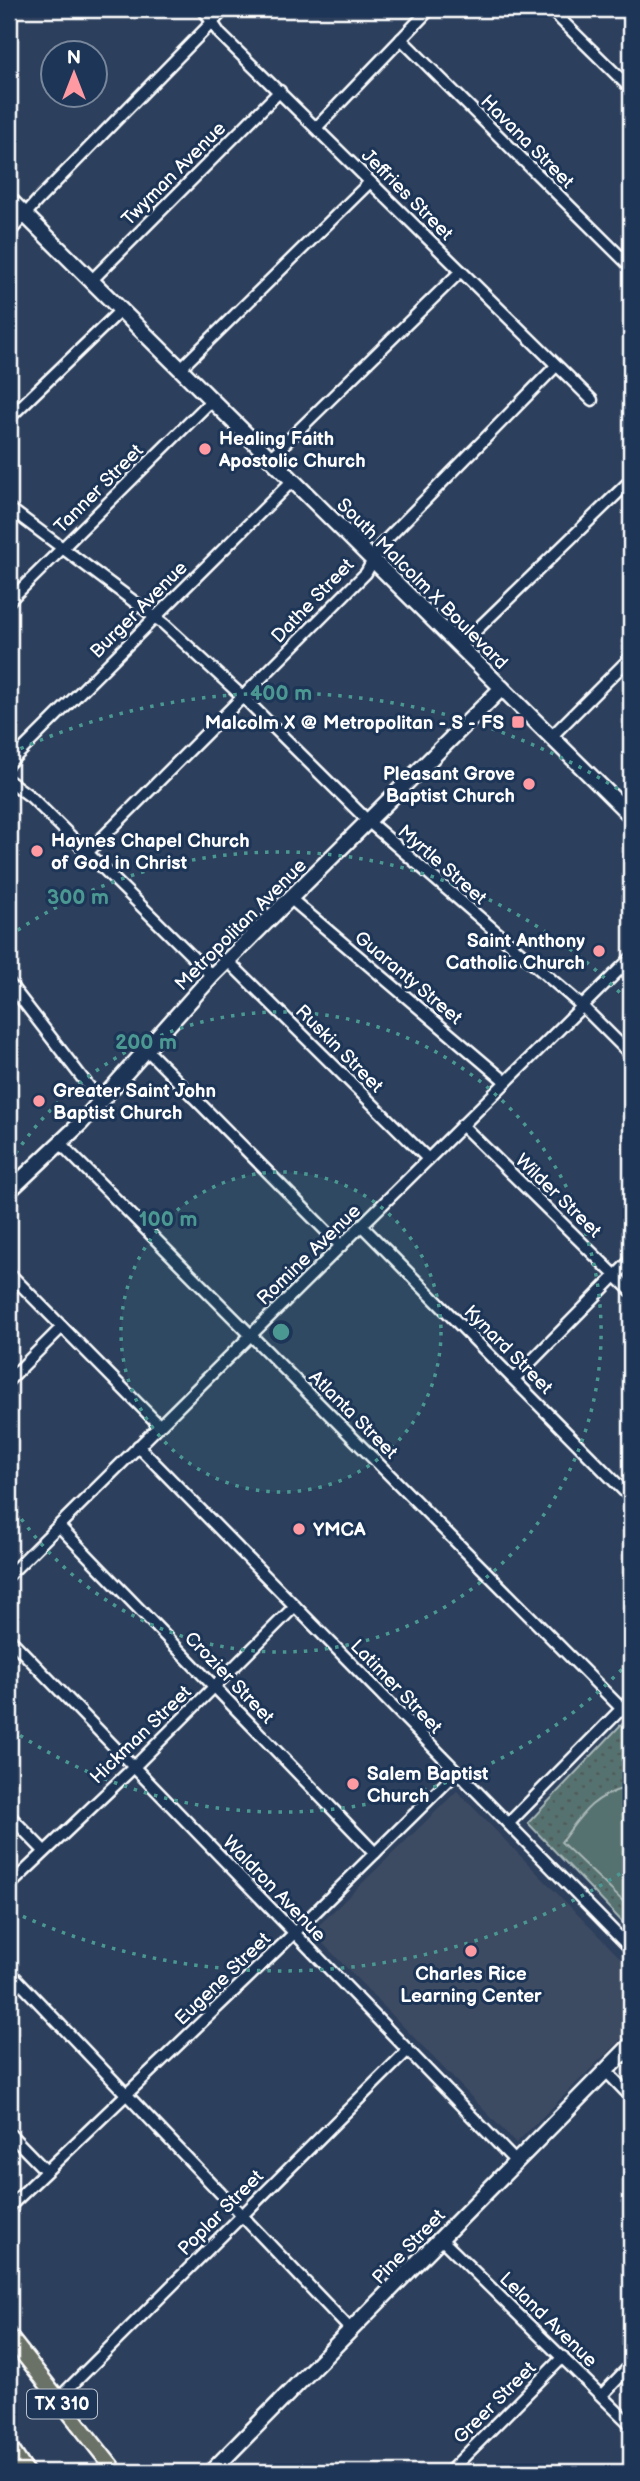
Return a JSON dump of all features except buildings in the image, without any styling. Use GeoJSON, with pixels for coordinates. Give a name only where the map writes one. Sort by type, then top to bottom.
{"type":"FeatureCollection","features":[{"type":"Feature","properties":{"kind":"main road","name":"TX 310"},"geometry":{"type":"LineString","coordinates":[[9,2336],[116,2472]]}},
{"type":"Feature","properties":{"kind":"main road"},"geometry":{"type":"LineString","coordinates":[[9,2446],[26,2472]]}},
{"type":"Feature","properties":{"kind":"street","name":"Jeffries Street"},"geometry":{"type":"LineString","coordinates":[[203,9],[220,34],[592,400]]}},
{"type":"Feature","properties":{"kind":"street"},"geometry":{"type":"LineString","coordinates":[[9,233],[225,9]]}},
{"type":"Feature","properties":{"kind":"street"},"geometry":{"type":"LineString","coordinates":[[317,127],[430,9]]}},
{"type":"Feature","properties":{"kind":"street"},"geometry":{"type":"LineString","coordinates":[[550,9],[631,89]]}},
{"type":"Feature","properties":{"kind":"street","name":"Havana Street"},"geometry":{"type":"LineString","coordinates":[[401,39],[631,267]]}},
{"type":"Feature","properties":{"kind":"street","name":"Twyman Avenue"},"geometry":{"type":"LineString","coordinates":[[91,281],[280,91]]}},
{"type":"Feature","properties":{"kind":"street"},"geometry":{"type":"LineString","coordinates":[[181,368],[370,182]]}},
{"type":"Feature","properties":{"kind":"street","name":"South Malcolm X Boulevard"},"geometry":{"type":"LineString","coordinates":[[9,200],[631,816]]}},
{"type":"Feature","properties":{"kind":"street"},"geometry":{"type":"LineString","coordinates":[[270,458],[461,271]]}},
{"type":"Feature","properties":{"kind":"street"},"geometry":{"type":"LineString","coordinates":[[9,418],[121,310]]}},
{"type":"Feature","properties":{"kind":"street","name":"Dathe Street"},"geometry":{"type":"LineString","coordinates":[[87,853],[366,573],[382,545],[556,366]]}},
{"type":"Feature","properties":{"kind":"street","name":"Tanner Street"},"geometry":{"type":"LineString","coordinates":[[9,601],[212,400]]}},
{"type":"Feature","properties":{"kind":"street","name":"Burger Avenue"},"geometry":{"type":"LineString","coordinates":[[9,763],[293,480]]}},
{"type":"Feature","properties":{"kind":"street"},"geometry":{"type":"LineString","coordinates":[[461,645],[631,480]]}},
{"type":"Feature","properties":{"kind":"street","name":"Myrtle Street"},"geometry":{"type":"LineString","coordinates":[[9,508],[154,618],[242,696],[369,822],[582,1006],[631,1055]]}},
{"type":"Feature","properties":{"kind":"street"},"geometry":{"type":"LineString","coordinates":[[552,736],[631,657]]}},
{"type":"Feature","properties":{"kind":"street","name":"Metropolitan Avenue"},"geometry":{"type":"LineString","coordinates":[[9,1191],[61,1144],[212,976],[502,688]]}},
{"type":"Feature","properties":{"kind":"street"},"geometry":{"type":"LineString","coordinates":[[9,781],[31,797],[212,976]]}},
{"type":"Feature","properties":{"kind":"street","name":"Guaranty Street"},"geometry":{"type":"LineString","coordinates":[[291,899],[505,1081]]}},
{"type":"Feature","properties":{"kind":"street","name":"Romine Avenue"},"geometry":{"type":"LineString","coordinates":[[9,1575],[631,958]]}},
{"type":"Feature","properties":{"kind":"street","name":"Ruskin Street"},"geometry":{"type":"LineString","coordinates":[[228,961],[428,1160]]}},
{"type":"Feature","properties":{"kind":"street"},"geometry":{"type":"LineString","coordinates":[[9,983],[100,1101]]}},
{"type":"Feature","properties":{"kind":"street"},"geometry":{"type":"LineString","coordinates":[[145,1048],[341,1246]]}},
{"type":"Feature","properties":{"kind":"street","name":"Wilder Street"},"geometry":{"type":"LineString","coordinates":[[462,1125],[631,1290]]}},
{"type":"Feature","properties":{"kind":"street","name":"Atlanta Street"},"geometry":{"type":"LineString","coordinates":[[61,1144],[622,1709]]}},
{"type":"Feature","properties":{"kind":"street","name":"Kynard Street"},"geometry":{"type":"LineString","coordinates":[[362,1226],[631,1498]]}},
{"type":"Feature","properties":{"kind":"street"},"geometry":{"type":"LineString","coordinates":[[514,1379],[631,1260]]}},
{"type":"Feature","properties":{"kind":"street"},"geometry":{"type":"LineString","coordinates":[[9,1273],[159,1425]]}},
{"type":"Feature","properties":{"kind":"street"},"geometry":{"type":"LineString","coordinates":[[9,1380],[62,1327]]}},
{"type":"Feature","properties":{"kind":"street","name":"Latimer Street"},"geometry":{"type":"LineString","coordinates":[[138,1446],[631,1949]]}},
{"type":"Feature","properties":{"kind":"street","name":"Crozier Street"},"geometry":{"type":"LineString","coordinates":[[59,1526],[375,1853]]}},
{"type":"Feature","properties":{"kind":"street","name":"Hickman Street"},"geometry":{"type":"LineString","coordinates":[[9,1886],[295,1606]]}},
{"type":"Feature","properties":{"kind":"street","name":"Waldron Avenue"},"geometry":{"type":"LineString","coordinates":[[9,1638],[517,2163]]}},
{"type":"Feature","properties":{"kind":"street"},"geometry":{"type":"LineString","coordinates":[[509,1823],[631,1699]]}},
{"type":"Feature","properties":{"kind":"street","name":"Eugene Street"},"geometry":{"type":"LineString","coordinates":[[9,2207],[457,1772]]}},
{"type":"Feature","properties":{"kind":"street"},"geometry":{"type":"LineString","coordinates":[[9,1815],[44,1852]]}},
{"type":"Feature","properties":{"kind":"street"},"geometry":{"type":"LineString","coordinates":[[9,1971],[351,2330]]}},
{"type":"Feature","properties":{"kind":"street","name":"Pine Street"},"geometry":{"type":"LineString","coordinates":[[211,2472],[631,2045]]}},
{"type":"Feature","properties":{"kind":"street","name":"Poplar Street"},"geometry":{"type":"LineString","coordinates":[[58,2399],[408,2050]]}},
{"type":"Feature","properties":{"kind":"street"},"geometry":{"type":"LineString","coordinates":[[606,2071],[631,2097]]}},
{"type":"Feature","properties":{"kind":"street"},"geometry":{"type":"LineString","coordinates":[[9,2133],[46,2171]]}},
{"type":"Feature","properties":{"kind":"street","name":"Leland Avenue"},"geometry":{"type":"LineString","coordinates":[[441,2239],[631,2425]]}},
{"type":"Feature","properties":{"kind":"street","name":"Greer Street"},"geometry":{"type":"LineString","coordinates":[[449,2472],[563,2357]]}},
{"type":"Feature","properties":{"kind":"street"},"geometry":{"type":"LineString","coordinates":[[601,2395],[631,2365]]}},
{"type":"Feature","properties":{"kind":"shaded area","name":"Charles Rice Learning Center"},"geometry":{"type":"Polygon","coordinates":[[[457,1791],[631,1969],[631,2029],[516,2143],[312,1932],[457,1791]]]}},
{"type":"Feature","properties":{"kind":"green space"},"geometry":{"type":"Polygon","coordinates":[[[631,1714],[631,1929],[630,1930],[528,1823],[631,1714]]]}},
{"type":"Feature","properties":{"kind":"green space"},"geometry":{"type":"Polygon","coordinates":[[[625,1788],[631,1788],[631,1909],[561,1842],[595,1802],[625,1788]]]}},
{"type":"Feature","properties":{"kind":"place","name":"Healing Faith Apostolic Church"},"geometry":{"type":"Point","coordinates":[205,449]}},
{"type":"Feature","properties":{"kind":"place","name":"Malcolm X @ Metropolitan - S - FS"},"geometry":{"type":"Point","coordinates":[518,722]}},
{"type":"Feature","properties":{"kind":"place","name":"Pleasant Grove Baptist Church"},"geometry":{"type":"Point","coordinates":[529,784]}},
{"type":"Feature","properties":{"kind":"place","name":"Haynes Chapel Church of God in Christ"},"geometry":{"type":"Point","coordinates":[37,851]}},
{"type":"Feature","properties":{"kind":"place","name":"Saint Anthony Catholic Church"},"geometry":{"type":"Point","coordinates":[599,951]}},
{"type":"Feature","properties":{"kind":"place","name":"Greater Saint John Baptist Church"},"geometry":{"type":"Point","coordinates":[39,1101]}},
{"type":"Feature","properties":{"kind":"place","name":"YMCA"},"geometry":{"type":"Point","coordinates":[299,1529]}},
{"type":"Feature","properties":{"kind":"place","name":"Salem Baptist Church"},"geometry":{"type":"Point","coordinates":[353,1784]}},
{"type":"Feature","properties":{"kind":"place","name":"Charles Rice Learning Center"},"geometry":{"type":"Point","coordinates":[471,1951]}}]}
